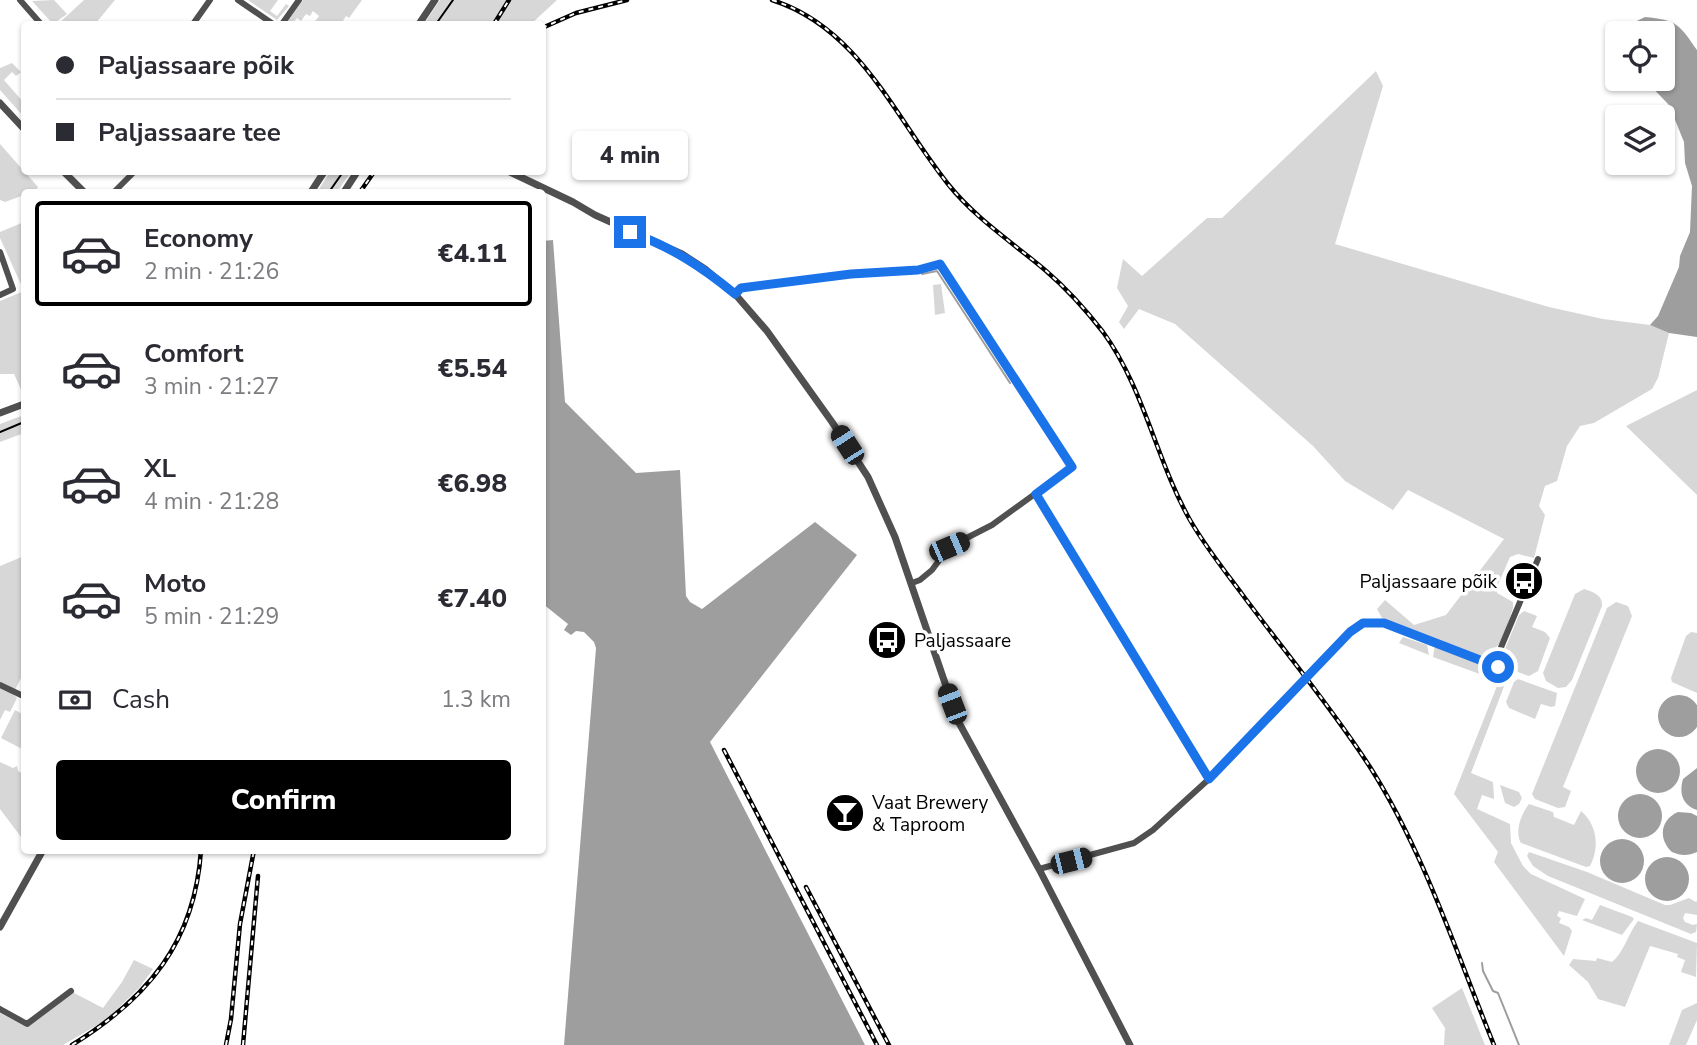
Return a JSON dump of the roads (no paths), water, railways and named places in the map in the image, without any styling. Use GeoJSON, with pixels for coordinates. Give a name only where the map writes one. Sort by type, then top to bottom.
{"type":"FeatureCollection","features":[{"type":"Feature","properties":{"kind":"street"},"geometry":{"type":"LineString","coordinates":[[20,0],[38,21]]}},
{"type":"Feature","properties":{"kind":"street"},"geometry":{"type":"LineString","coordinates":[[195,21],[210,0]]}},
{"type":"Feature","properties":{"kind":"street"},"geometry":{"type":"LineString","coordinates":[[238,0],[269,21]]}},
{"type":"Feature","properties":{"kind":"street"},"geometry":{"type":"LineString","coordinates":[[284,21],[299,0]]}},
{"type":"Feature","properties":{"kind":"street"},"geometry":{"type":"LineString","coordinates":[[421,21],[435,0]]}},
{"type":"Feature","properties":{"kind":"street"},"geometry":{"type":"LineString","coordinates":[[0,103],[21,127]]}},
{"type":"Feature","properties":{"kind":"street"},"geometry":{"type":"LineString","coordinates":[[67,175],[81,189]]}},
{"type":"Feature","properties":{"kind":"street"},"geometry":{"type":"LineString","coordinates":[[117,189],[131,175]]}},
{"type":"Feature","properties":{"kind":"street"},"geometry":{"type":"LineString","coordinates":[[516,175],[546,189]]}},
{"type":"Feature","properties":{"kind":"street"},"geometry":{"type":"LineString","coordinates":[[546,189],[595,215],[682,254],[705,269],[735,294],[832,422],[868,477],[895,537],[958,721],[1039,869],[1130,1045]]}},
{"type":"Feature","properties":{"kind":"street"},"geometry":{"type":"LineString","coordinates":[[0,252],[13,289],[0,295]]}},
{"type":"Feature","properties":{"kind":"street"},"geometry":{"type":"LineString","coordinates":[[735,294],[741,288],[851,274],[918,270],[940,264],[1072,467],[992,525],[949,547],[932,570],[912,583]]}},
{"type":"Feature","properties":{"kind":"street"},"geometry":{"type":"LineString","coordinates":[[0,413],[21,405]]}},
{"type":"Feature","properties":{"kind":"street"},"geometry":{"type":"LineString","coordinates":[[1036,494],[1209,779]]}},
{"type":"Feature","properties":{"kind":"street"},"geometry":{"type":"LineString","coordinates":[[1494,664],[1538,559]]}},
{"type":"Feature","properties":{"kind":"street"},"geometry":{"type":"LineString","coordinates":[[1039,869],[1134,843],[1186,802],[1350,632],[1363,623],[1384,623],[1504,669]]}},
{"type":"Feature","properties":{"kind":"street"},"geometry":{"type":"LineString","coordinates":[[0,685],[21,695]]}},
{"type":"Feature","properties":{"kind":"street"},"geometry":{"type":"LineString","coordinates":[[0,927],[41,854]]}},
{"type":"Feature","properties":{"kind":"street"},"geometry":{"type":"LineString","coordinates":[[0,1009],[27,1024],[71,991]]}},
{"type":"Feature","properties":{"kind":"waterway"},"geometry":{"type":"LineString","coordinates":[[922,274],[937,271],[1010,383]]}},
{"type":"Feature","properties":{"kind":"waterway"},"geometry":{"type":"LineString","coordinates":[[1482,963],[1483,971],[1493,991],[1498,993],[1519,1045]]}},
{"type":"Feature","properties":{"kind":"tram line"},"geometry":{"type":"LineString","coordinates":[[438,21],[453,0]]}},
{"type":"Feature","properties":{"kind":"tram line"},"geometry":{"type":"LineString","coordinates":[[331,189],[341,175]]}},
{"type":"Feature","properties":{"kind":"tram line"},"geometry":{"type":"LineString","coordinates":[[0,432],[21,423]]}},
{"type":"Feature","properties":{"kind":"railway"},"geometry":{"type":"LineString","coordinates":[[496,21],[509,0]]}},
{"type":"Feature","properties":{"kind":"railway"},"geometry":{"type":"LineString","coordinates":[[546,26],[576,13],[627,0]]}},
{"type":"Feature","properties":{"kind":"railway"},"geometry":{"type":"LineString","coordinates":[[772,0],[803,13],[829,31],[852,53],[873,78],[948,184],[982,219],[1053,277],[1103,332],[1140,400],[1178,497],[1196,530],[1340,723],[1389,800],[1423,868],[1494,1045]]}},
{"type":"Feature","properties":{"kind":"railway"},"geometry":{"type":"LineString","coordinates":[[362,189],[372,175]]}},
{"type":"Feature","properties":{"kind":"railway"},"geometry":{"type":"LineString","coordinates":[[724,750],[877,1045]]}},
{"type":"Feature","properties":{"kind":"railway"},"geometry":{"type":"LineString","coordinates":[[72,1045],[123,1008],[145,987],[163,964],[178,940],[189,913],[197,883],[201,854]]}},
{"type":"Feature","properties":{"kind":"railway"},"geometry":{"type":"LineString","coordinates":[[226,1045],[240,924],[253,854]]}},
{"type":"Feature","properties":{"kind":"railway"},"geometry":{"type":"LineString","coordinates":[[243,1045],[258,876]]}},
{"type":"Feature","properties":{"kind":"railway"},"geometry":{"type":"LineString","coordinates":[[806,887],[889,1045]]}},
{"type":"Feature","properties":{"kind":"place","name":"Paljassaare põik"},"geometry":{"type":"Point","coordinates":[1524,581]}},
{"type":"Feature","properties":{"kind":"place","name":"Paljassaare"},"geometry":{"type":"Point","coordinates":[887,640]}},
{"type":"Feature","properties":{"kind":"place","name":"Vaat Brewery & Taproom"},"geometry":{"type":"Point","coordinates":[845,813]}}]}
